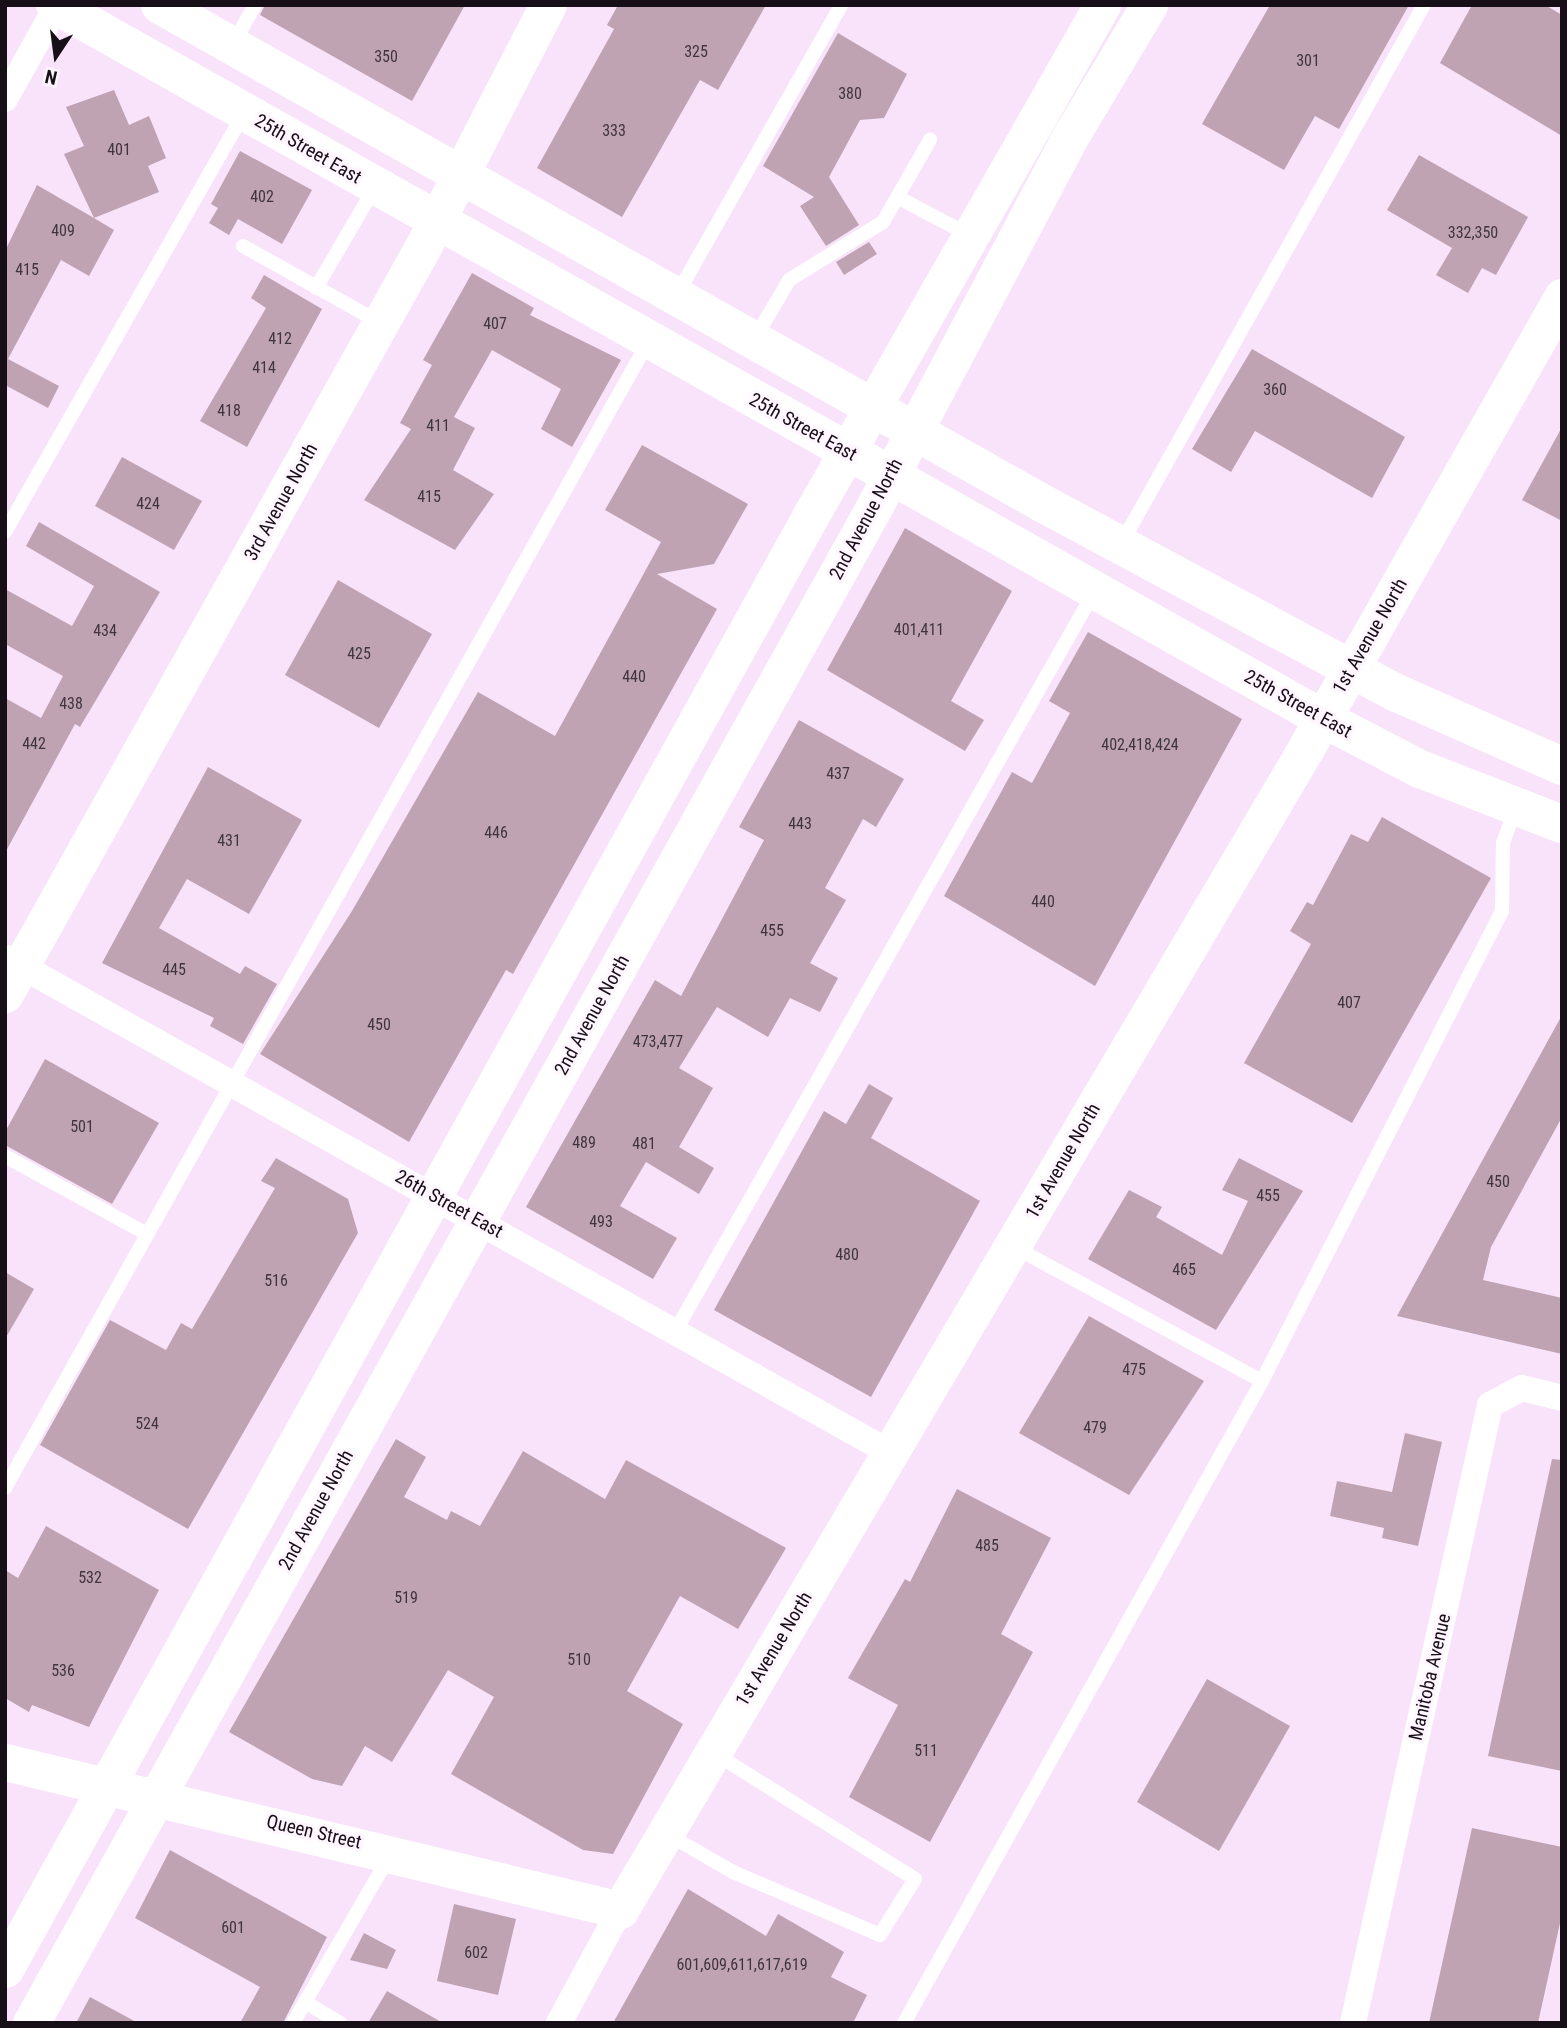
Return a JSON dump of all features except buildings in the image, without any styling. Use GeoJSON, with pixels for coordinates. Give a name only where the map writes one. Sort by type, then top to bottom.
{"type":"FeatureCollection","features":[{"type":"Feature","properties":{"kind":"main road"},"geometry":{"type":"LineString","coordinates":[[160,5],[456,175],[1120,545],[1351,669],[1562,766]]}},
{"type":"Feature","properties":{"kind":"main road","name":"3rd Avenue North"},"geometry":{"type":"LineString","coordinates":[[11,972],[381,323],[456,175],[548,5]]}},
{"type":"Feature","properties":{"kind":"main road"},"geometry":{"type":"LineString","coordinates":[[5,1969],[872,408],[1102,5]]}},
{"type":"Feature","properties":{"kind":"main road","name":"2nd Avenue North"},"geometry":{"type":"LineString","coordinates":[[31,2023],[891,476],[913,429],[1073,132],[1149,5]]}},
{"type":"Feature","properties":{"kind":"main road","name":"25th Street East"},"geometry":{"type":"LineString","coordinates":[[56,6],[1322,718],[1515,810],[1562,824]]}},
{"type":"Feature","properties":{"kind":"main road","name":"1st Avenue North"},"geometry":{"type":"LineString","coordinates":[[620,1910],[1351,669],[1562,297]]}},
{"type":"Feature","properties":{"kind":"main road","name":"Queen Street"},"geometry":{"type":"LineString","coordinates":[[5,1762],[109,1783],[392,1850],[620,1910]]}},
{"type":"Feature","properties":{"kind":"street"},"geometry":{"type":"LineString","coordinates":[[5,99],[56,6]]}},
{"type":"Feature","properties":{"kind":"street","name":"26th Street East"},"geometry":{"type":"LineString","coordinates":[[11,972],[229,1081],[891,1452]]}},
{"type":"Feature","properties":{"kind":"street","name":"Manitoba Avenue"},"geometry":{"type":"LineString","coordinates":[[1353,2023],[1490,1405],[1522,1388],[1562,1398]]}},
{"type":"Feature","properties":{"kind":"street","name":"1st Avenue North"},"geometry":{"type":"LineString","coordinates":[[559,2023],[620,1910]]}},
{"type":"Feature","properties":{"kind":"lane"},"geometry":{"type":"LineString","coordinates":[[232,46],[255,5]]}},
{"type":"Feature","properties":{"kind":"lane"},"geometry":{"type":"LineString","coordinates":[[675,297],[841,5]]}},
{"type":"Feature","properties":{"kind":"lane"},"geometry":{"type":"LineString","coordinates":[[1120,545],[1424,5]]}},
{"type":"Feature","properties":{"kind":"lane"},"geometry":{"type":"LineString","coordinates":[[5,532],[243,113]]}},
{"type":"Feature","properties":{"kind":"lane"},"geometry":{"type":"LineString","coordinates":[[753,341],[789,280],[883,222],[930,139]]}},
{"type":"Feature","properties":{"kind":"lane"},"geometry":{"type":"LineString","coordinates":[[316,288],[375,187]]}},
{"type":"Feature","properties":{"kind":"lane"},"geometry":{"type":"LineString","coordinates":[[897,197],[969,235]]}},
{"type":"Feature","properties":{"kind":"lane"},"geometry":{"type":"LineString","coordinates":[[243,246],[381,323]]}},
{"type":"Feature","properties":{"kind":"lane"},"geometry":{"type":"LineString","coordinates":[[5,1488],[229,1081],[649,341]]}},
{"type":"Feature","properties":{"kind":"lane"},"geometry":{"type":"LineString","coordinates":[[676,1331],[1094,592]]}},
{"type":"Feature","properties":{"kind":"lane"},"geometry":{"type":"LineString","coordinates":[[904,2023],[1262,1381],[1502,911],[1503,843],[1515,810]]}},
{"type":"Feature","properties":{"kind":"lane"},"geometry":{"type":"LineString","coordinates":[[5,1156],[145,1233]]}},
{"type":"Feature","properties":{"kind":"lane"},"geometry":{"type":"LineString","coordinates":[[1013,1246],[1262,1381]]}},
{"type":"Feature","properties":{"kind":"lane"},"geometry":{"type":"LineString","coordinates":[[665,1833],[733,1872],[880,1935],[915,1879],[713,1752]]}},
{"type":"Feature","properties":{"kind":"lane"},"geometry":{"type":"LineString","coordinates":[[293,2023],[392,1850]]}},
{"type":"Feature","properties":{"kind":"lane"},"geometry":{"type":"LineString","coordinates":[[305,2002],[340,2023]]}}]}
